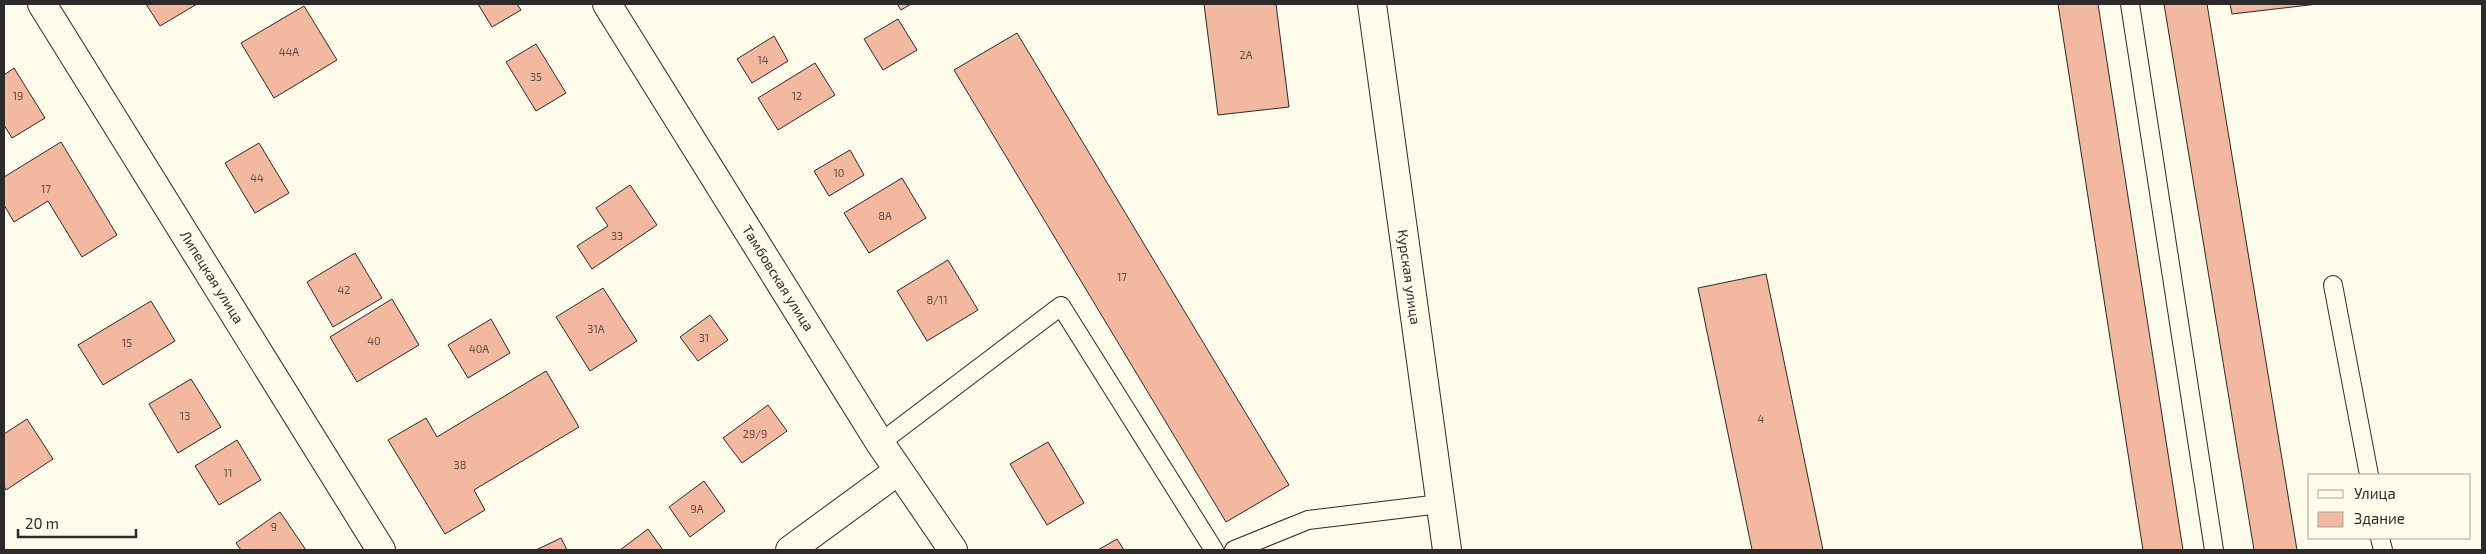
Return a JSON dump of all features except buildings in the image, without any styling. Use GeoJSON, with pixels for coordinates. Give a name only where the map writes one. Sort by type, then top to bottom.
{"type":"FeatureCollection","features":[{"type":"Feature","properties":{"kind":"street","name":"Липецкая улица"},"geometry":{"type":"LineString","coordinates":[[42,4],[381,550]]}},
{"type":"Feature","properties":{"kind":"street","name":"Тамбовская улица"},"geometry":{"type":"LineString","coordinates":[[607,4],[880,443],[953,550]]}},
{"type":"Feature","properties":{"kind":"street","name":"Курская улица"},"geometry":{"type":"LineString","coordinates":[[1372,4],[1447,550]]}},
{"type":"Feature","properties":{"kind":"street"},"geometry":{"type":"LineString","coordinates":[[790,550],[898,471]]}},
{"type":"Feature","properties":{"kind":"lane"},"geometry":{"type":"LineString","coordinates":[[2130,4],[2214,550]]}},
{"type":"Feature","properties":{"kind":"lane"},"geometry":{"type":"LineString","coordinates":[[2333,285],[2369,474]]}},
{"type":"Feature","properties":{"kind":"lane"},"geometry":{"type":"LineString","coordinates":[[880,443],[1061,306],[1214,550]]}},
{"type":"Feature","properties":{"kind":"lane"},"geometry":{"type":"LineString","coordinates":[[1234,550],[1308,520],[1440,504]]}}]}
